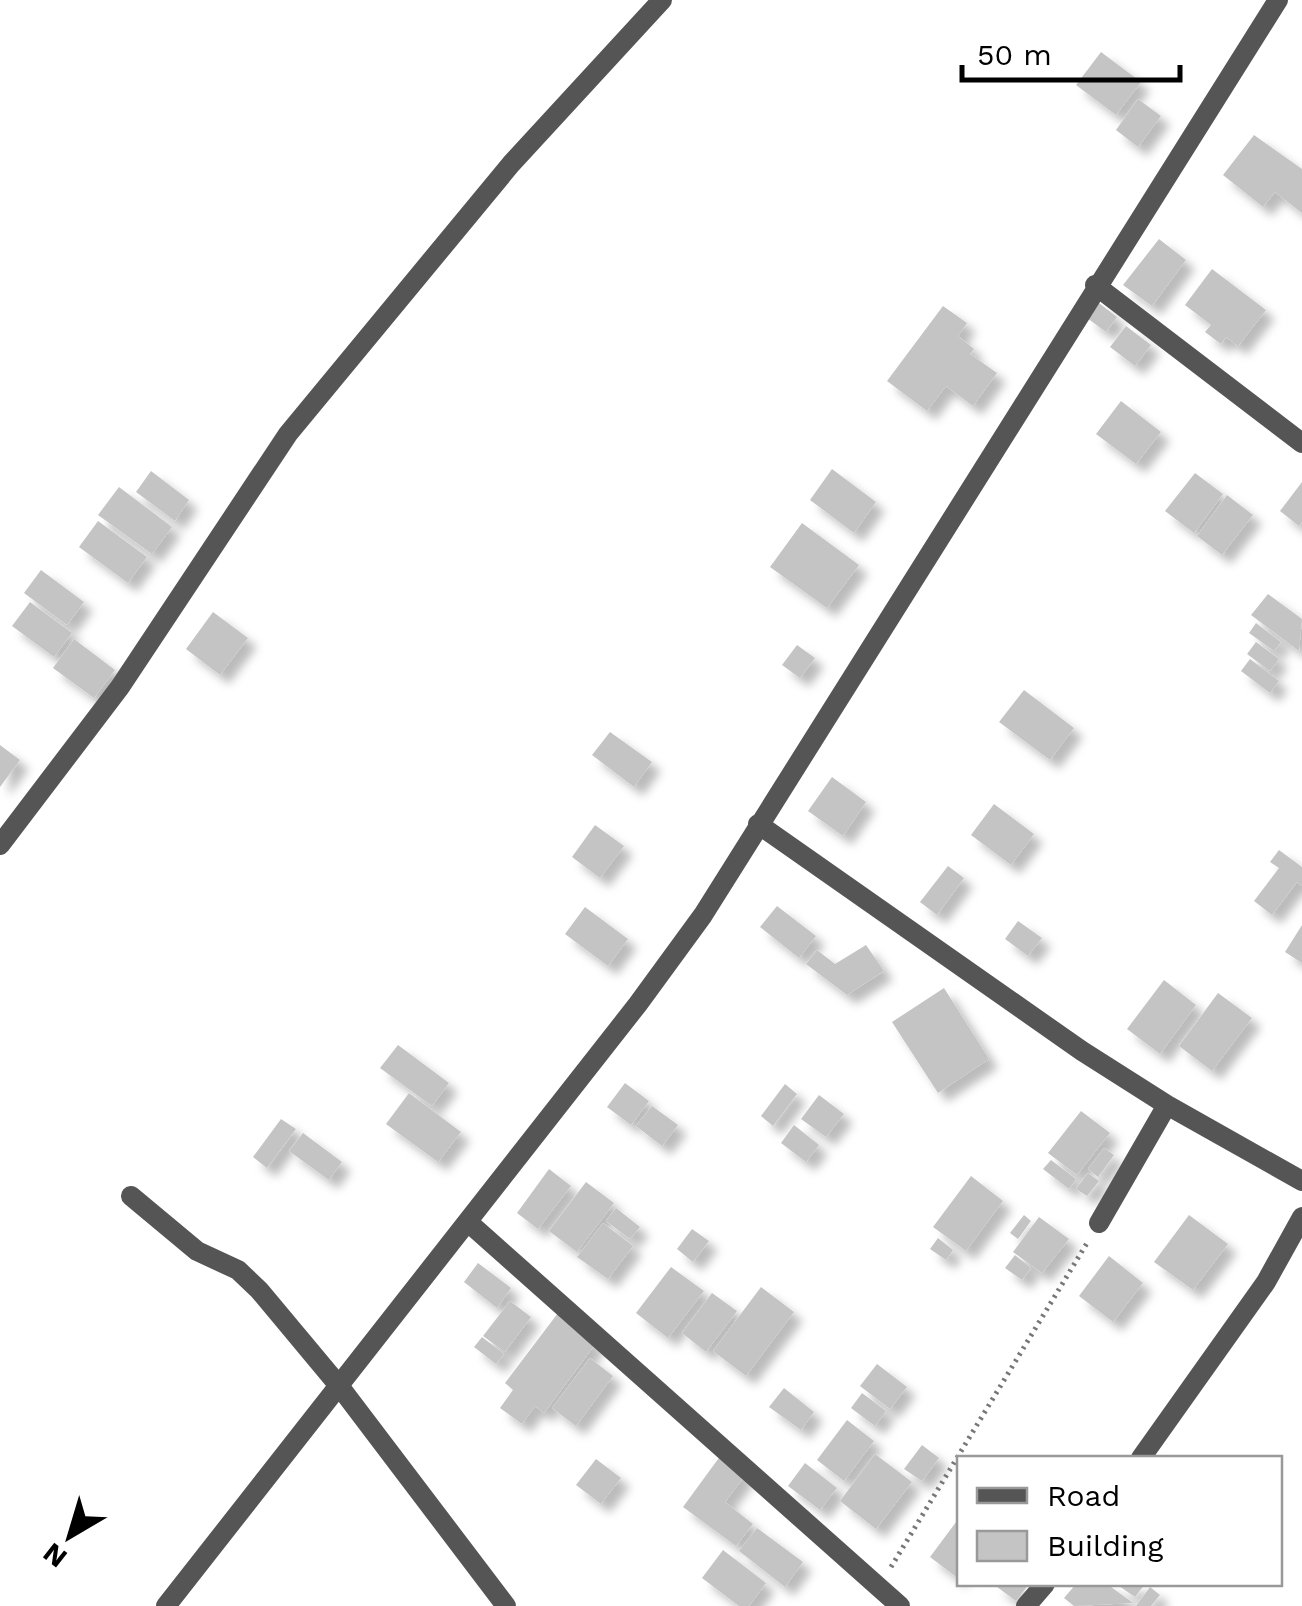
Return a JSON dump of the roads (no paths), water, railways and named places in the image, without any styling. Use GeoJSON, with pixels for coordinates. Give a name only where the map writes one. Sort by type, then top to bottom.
{"type":"FeatureCollection","features":[{"type":"Feature","properties":{"kind":"street"},"geometry":{"type":"LineString","coordinates":[[0,845],[120,687],[288,434],[498,179],[662,0]]}},
{"type":"Feature","properties":{"kind":"street"},"geometry":{"type":"LineString","coordinates":[[166,1606],[638,1004],[703,915],[1095,285],[1278,0]]}},
{"type":"Feature","properties":{"kind":"street"},"geometry":{"type":"LineString","coordinates":[[1095,285],[1302,442]]}},
{"type":"Feature","properties":{"kind":"street"},"geometry":{"type":"LineString","coordinates":[[758,824],[1082,1051],[1167,1106],[1302,1182]]}},
{"type":"Feature","properties":{"kind":"street"},"geometry":{"type":"LineString","coordinates":[[1099,1223],[1167,1106]]}},
{"type":"Feature","properties":{"kind":"street"},"geometry":{"type":"LineString","coordinates":[[130,1196],[197,1250],[238,1270],[340,1387],[506,1606]]}},
{"type":"Feature","properties":{"kind":"street"},"geometry":{"type":"LineString","coordinates":[[1142,1456],[1266,1282],[1302,1217]]}},
{"type":"Feature","properties":{"kind":"street"},"geometry":{"type":"LineString","coordinates":[[468,1222],[900,1606]]}},
{"type":"Feature","properties":{"kind":"street"},"geometry":{"type":"LineString","coordinates":[[1026,1606],[1042,1586]]}}]}
